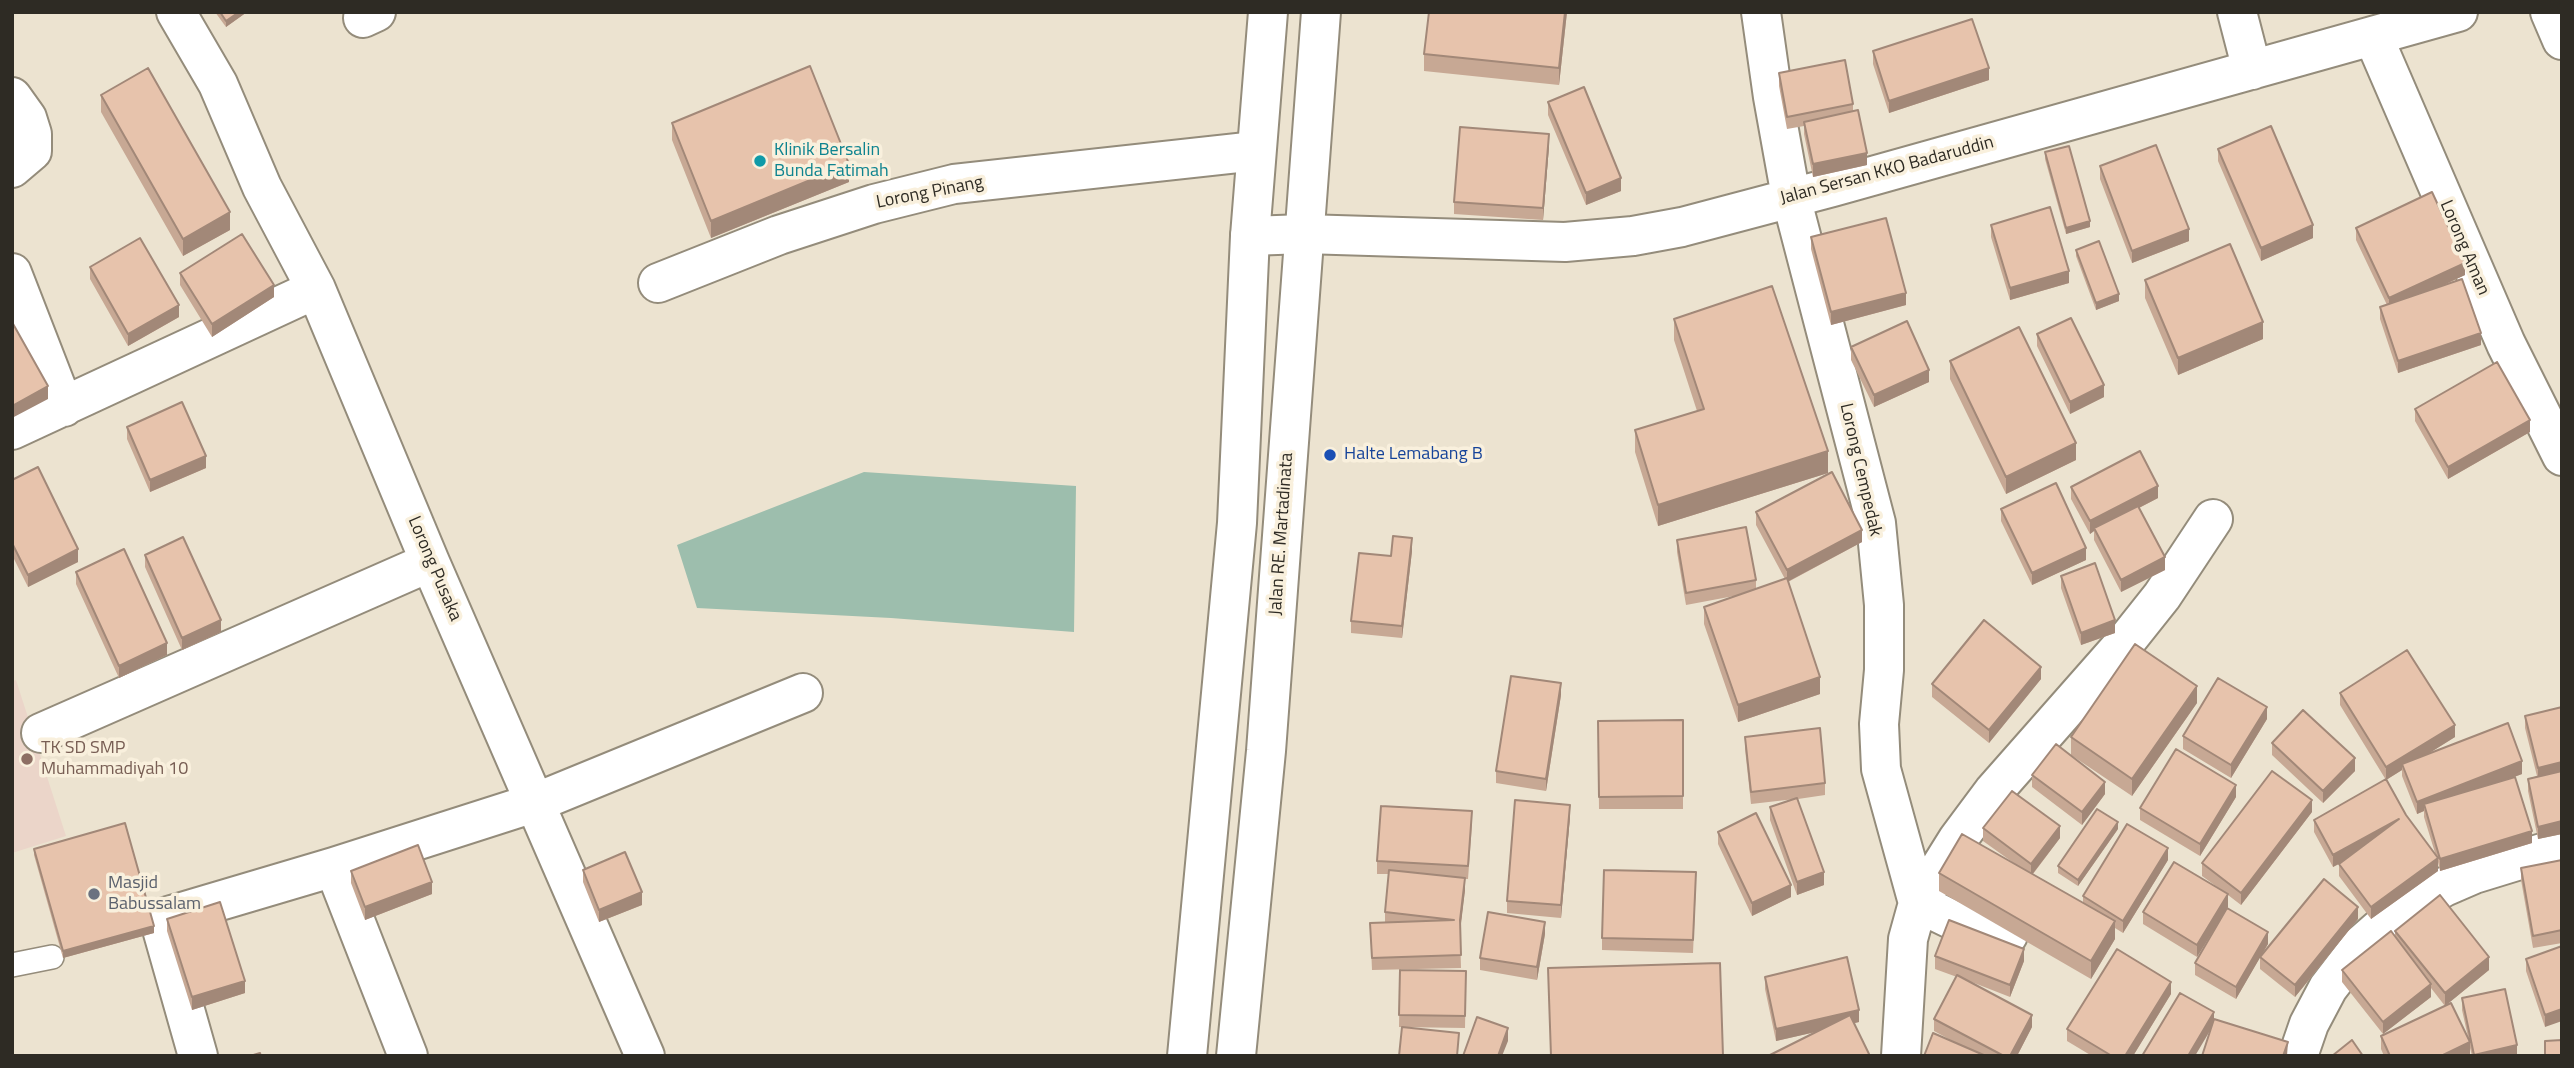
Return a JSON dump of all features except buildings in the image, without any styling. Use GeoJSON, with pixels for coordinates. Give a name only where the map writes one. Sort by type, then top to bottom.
{"type":"FeatureCollection","features":[{"type":"Feature","properties":{"kind":"main road","name":"Lorong Pusaka"},"geometry":{"type":"LineString","coordinates":[[176,12],[218,84],[262,187],[316,289],[430,562],[537,802],[645,1056]]}},
{"type":"Feature","properties":{"kind":"main road"},"geometry":{"type":"LineString","coordinates":[[1162,1056],[1188,1038],[1237,523],[1250,236],[1268,12]]}},
{"type":"Feature","properties":{"kind":"main road","name":"Jalan RE. Martadinata"},"geometry":{"type":"LineString","coordinates":[[1236,1056],[1266,751],[1321,12]]}},
{"type":"Feature","properties":{"kind":"main road","name":"Lorong Cempedak"},"geometry":{"type":"LineString","coordinates":[[1761,12],[1791,197],[1876,523],[1884,606],[1884,670],[1879,723],[1881,769],[1918,903]]}},
{"type":"Feature","properties":{"kind":"main road"},"geometry":{"type":"LineString","coordinates":[[2237,12],[2252,70]]}},
{"type":"Feature","properties":{"kind":"main road","name":"Jalan Sersan KKO Badaruddin"},"geometry":{"type":"LineString","coordinates":[[1250,236],[1304,234],[1565,242],[1633,236],[1682,227],[2458,12]]}},
{"type":"Feature","properties":{"kind":"main road"},"geometry":{"type":"LineString","coordinates":[[2550,12],[2562,40]]}},
{"type":"Feature","properties":{"kind":"main road","name":"Lorong Aman"},"geometry":{"type":"LineString","coordinates":[[2373,36],[2505,344],[2562,456]]}},
{"type":"Feature","properties":{"kind":"main road"},"geometry":{"type":"LineString","coordinates":[[12,97],[27,118],[32,134],[32,151],[12,168]]}},
{"type":"Feature","properties":{"kind":"main road","name":"Lorong Pinang"},"geometry":{"type":"LineString","coordinates":[[658,283],[779,235],[874,204],[954,184],[1256,150]]}},
{"type":"Feature","properties":{"kind":"main road"},"geometry":{"type":"LineString","coordinates":[[12,273],[64,407]]}},
{"type":"Feature","properties":{"kind":"main road"},"geometry":{"type":"LineString","coordinates":[[12,430],[316,289]]}},
{"type":"Feature","properties":{"kind":"main road"},"geometry":{"type":"LineString","coordinates":[[1901,1056],[1908,939],[1918,903],[1958,839],[1993,792],[2134,631],[2162,596],[2213,519]]}},
{"type":"Feature","properties":{"kind":"main road"},"geometry":{"type":"LineString","coordinates":[[41,733],[430,562]]}},
{"type":"Feature","properties":{"kind":"main road"},"geometry":{"type":"LineString","coordinates":[[198,1056],[160,922],[162,918],[334,867],[537,802],[803,693]]}},
{"type":"Feature","properties":{"kind":"main road"},"geometry":{"type":"LineString","coordinates":[[2298,1056],[2309,1024],[2328,988],[2361,945],[2393,917],[2444,887],[2474,874],[2562,847]]}},
{"type":"Feature","properties":{"kind":"main road"},"geometry":{"type":"LineString","coordinates":[[334,867],[408,1056]]}},
{"type":"Feature","properties":{"kind":"main road"},"geometry":{"type":"LineString","coordinates":[[1918,903],[1959,923],[2008,935]]}},
{"type":"Feature","properties":{"kind":"lane"},"geometry":{"type":"LineString","coordinates":[[12,965],[52,957]]}},
{"type":"Feature","properties":{"kind":"shaded area","name":"TK SD SMP Muhammadiyah 10"},"geometry":{"type":"Polygon","coordinates":[[[16,680],[66,836],[12,853],[12,681],[16,680]]]}},
{"type":"Feature","properties":{"kind":"green space"},"geometry":{"type":"Polygon","coordinates":[[[864,472],[1076,486],[1074,632],[891,618],[697,608],[677,545],[864,472]]]}},
{"type":"Feature","properties":{"kind":"place","name":"Klinik Bersalin Bunda Fatimah"},"geometry":{"type":"Point","coordinates":[760,161]}},
{"type":"Feature","properties":{"kind":"place","name":"Halte Lemabang B"},"geometry":{"type":"Point","coordinates":[1330,455]}},
{"type":"Feature","properties":{"kind":"place","name":"TK SD SMP Muhammadiyah 10"},"geometry":{"type":"Point","coordinates":[27,759]}},
{"type":"Feature","properties":{"kind":"place","name":"Masjid Babussalam"},"geometry":{"type":"Point","coordinates":[94,894]}}]}
